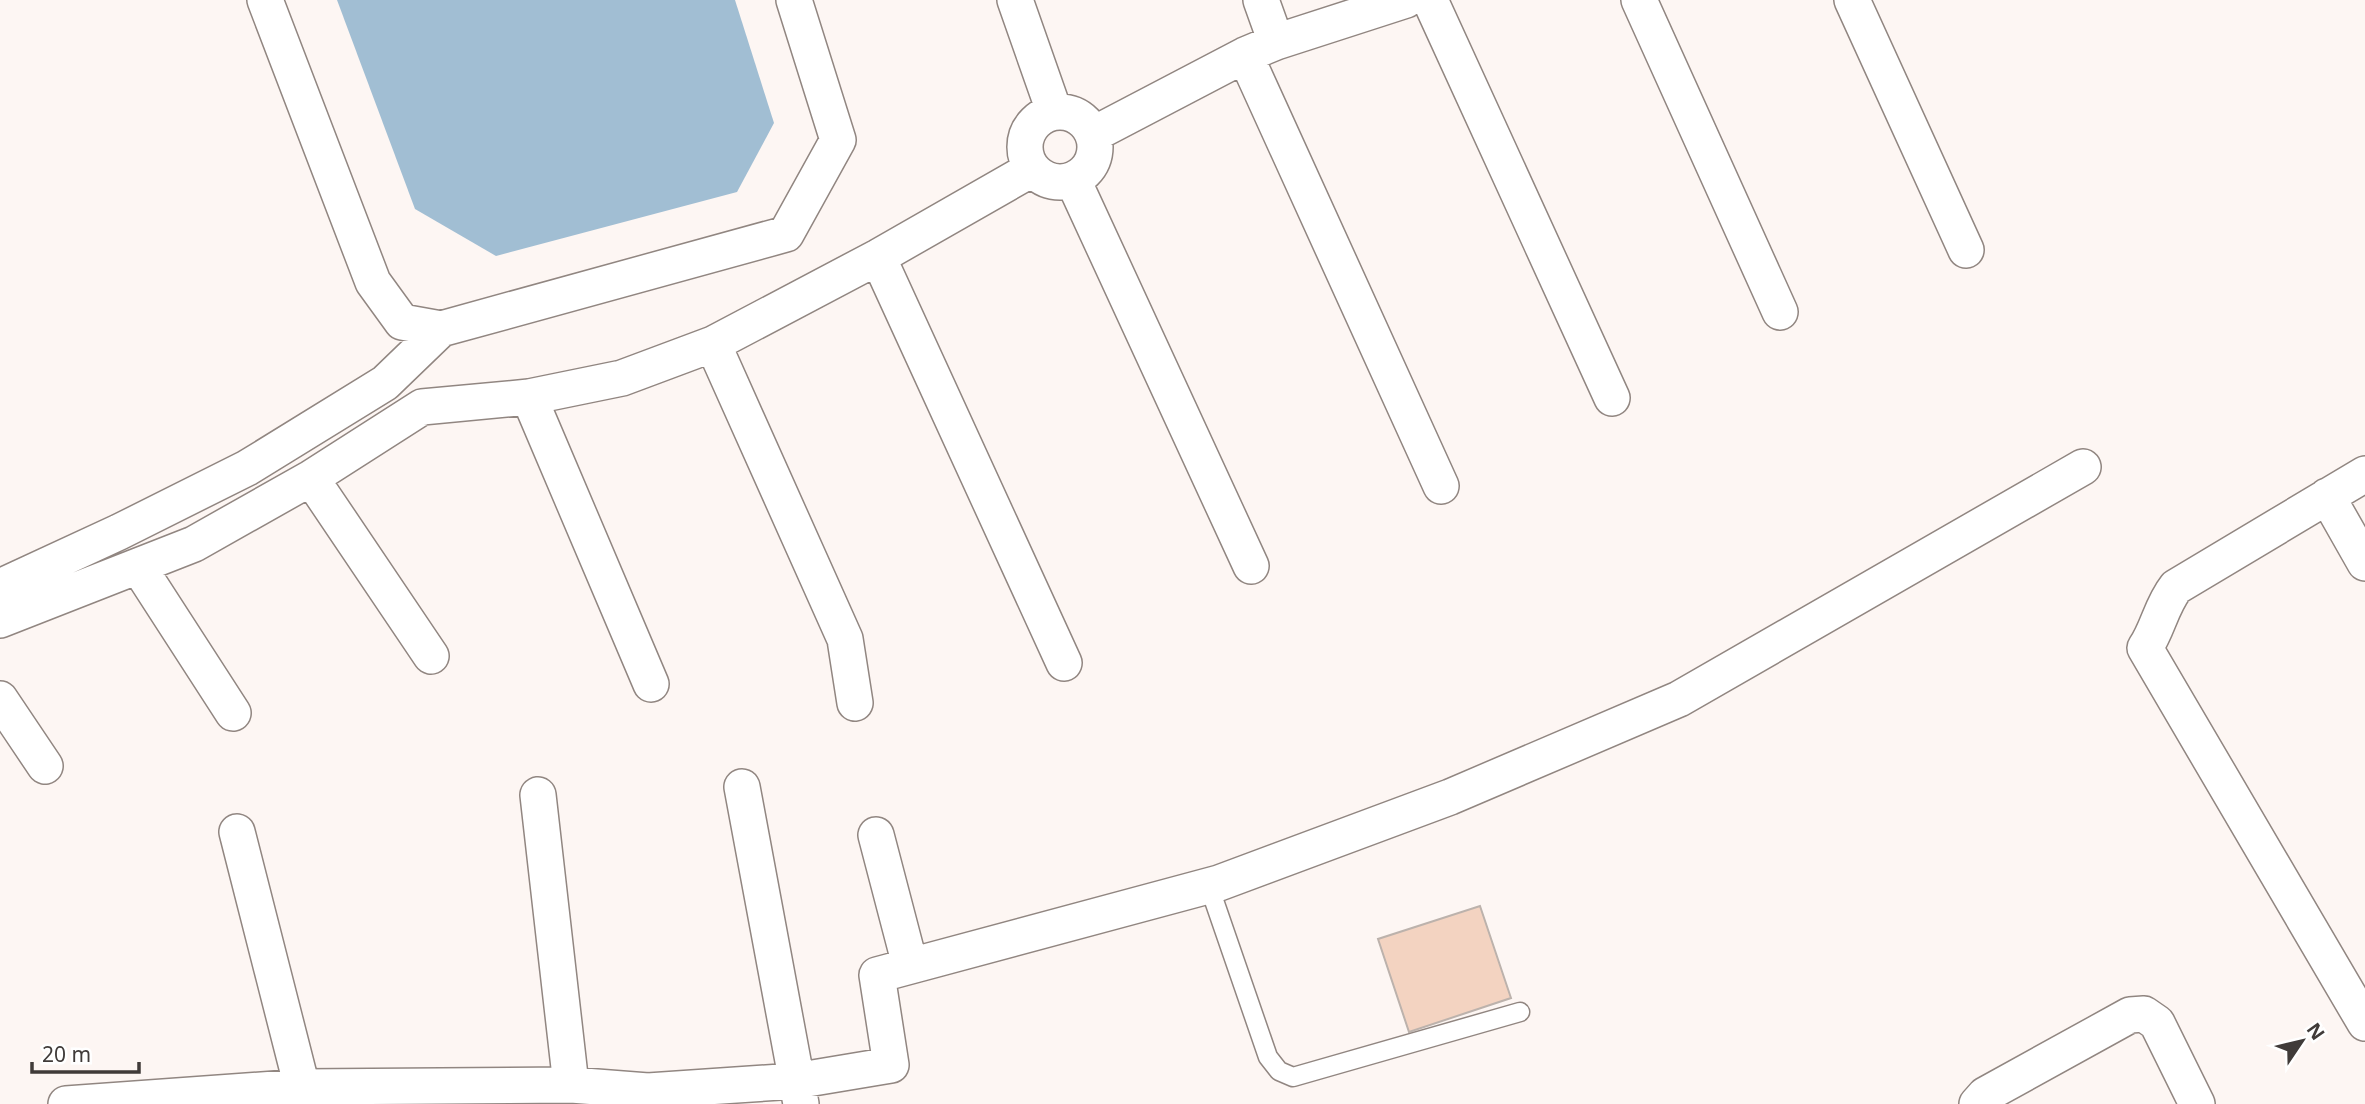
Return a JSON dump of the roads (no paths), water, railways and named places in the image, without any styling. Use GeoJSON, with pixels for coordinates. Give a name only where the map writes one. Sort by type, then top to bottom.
{"type":"FeatureCollection","features":[{"type":"Feature","properties":{"kind":"street"},"geometry":{"type":"LineString","coordinates":[[265,0],[373,282],[402,322],[441,329],[786,233],[838,140],[794,0]]}},
{"type":"Feature","properties":{"kind":"street"},"geometry":{"type":"LineString","coordinates":[[1014,0],[1055,111]]}},
{"type":"Feature","properties":{"kind":"street"},"geometry":{"type":"LineString","coordinates":[[1261,0],[1276,42]]}},
{"type":"Feature","properties":{"kind":"street"},"geometry":{"type":"LineString","coordinates":[[1094,134],[1244,55],[1406,0]]}},
{"type":"Feature","properties":{"kind":"street"},"geometry":{"type":"LineString","coordinates":[[1430,0],[1612,398]]}},
{"type":"Feature","properties":{"kind":"street"},"geometry":{"type":"LineString","coordinates":[[1639,0],[1780,312]]}},
{"type":"Feature","properties":{"kind":"street"},"geometry":{"type":"LineString","coordinates":[[1852,0],[1966,250]]}},
{"type":"Feature","properties":{"kind":"street"},"geometry":{"type":"LineString","coordinates":[[1244,55],[1441,486]]}},
{"type":"Feature","properties":{"kind":"street"},"geometry":{"type":"LineString","coordinates":[[1055,111],[1079,116],[1094,134],[1096,145],[1090,166],[1083,175],[1062,183],[1040,177],[1026,158],[1024,146],[1033,123],[1043,115],[1055,111]]}},
{"type":"Feature","properties":{"kind":"street"},"geometry":{"type":"LineString","coordinates":[[0,620],[194,544],[311,478],[422,407],[529,397],[622,378],[713,344],[878,257],[1032,169]]}},
{"type":"Feature","properties":{"kind":"street"},"geometry":{"type":"LineString","coordinates":[[1073,180],[1251,566]]}},
{"type":"Feature","properties":{"kind":"street"},"geometry":{"type":"LineString","coordinates":[[878,257],[1063,663]]}},
{"type":"Feature","properties":{"kind":"street"},"geometry":{"type":"LineString","coordinates":[[0,587],[119,532],[247,468],[385,383],[441,329]]}},
{"type":"Feature","properties":{"kind":"street"},"geometry":{"type":"LineString","coordinates":[[713,344],[845,639],[855,703]]}},
{"type":"Feature","properties":{"kind":"street"},"geometry":{"type":"LineString","coordinates":[[529,397],[651,684]]}},
{"type":"Feature","properties":{"kind":"street"},"geometry":{"type":"LineString","coordinates":[[66,1104],[302,1087],[571,1085],[649,1097],[798,1093],[891,1065],[877,975],[1209,886],[1450,797],[1679,699],[2083,467]]}},
{"type":"Feature","properties":{"kind":"street"},"geometry":{"type":"LineString","coordinates":[[2365,474],[2176,587],[2166,600],[2156,632],[2145,648],[2365,1023]]}},
{"type":"Feature","properties":{"kind":"street"},"geometry":{"type":"LineString","coordinates":[[311,478],[431,656]]}},
{"type":"Feature","properties":{"kind":"street"},"geometry":{"type":"LineString","coordinates":[[2327,496],[2365,563]]}},
{"type":"Feature","properties":{"kind":"street"},"geometry":{"type":"LineString","coordinates":[[138,566],[233,713]]}},
{"type":"Feature","properties":{"kind":"street"},"geometry":{"type":"LineString","coordinates":[[0,699],[45,766]]}},
{"type":"Feature","properties":{"kind":"street"},"geometry":{"type":"LineString","coordinates":[[741,787],[798,1093]]}},
{"type":"Feature","properties":{"kind":"street"},"geometry":{"type":"LineString","coordinates":[[538,795],[571,1085]]}},
{"type":"Feature","properties":{"kind":"street"},"geometry":{"type":"LineString","coordinates":[[237,832],[302,1087]]}},
{"type":"Feature","properties":{"kind":"street"},"geometry":{"type":"LineString","coordinates":[[876,835],[911,965]]}},
{"type":"Feature","properties":{"kind":"street"},"geometry":{"type":"LineString","coordinates":[[1978,1104],[1985,1095],[2130,1015],[2144,1014],[2157,1023],[2197,1104]]}},
{"type":"Feature","properties":{"kind":"lane"},"geometry":{"type":"LineString","coordinates":[[1209,886],[1268,1058],[1279,1071],[1293,1077],[1520,1012]]}},
{"type":"Feature","properties":{"kind":"water"},"geometry":{"type":"Polygon","coordinates":[[[337,0],[735,0],[774,123],[737,192],[496,256],[415,209],[337,0]]]}}]}
